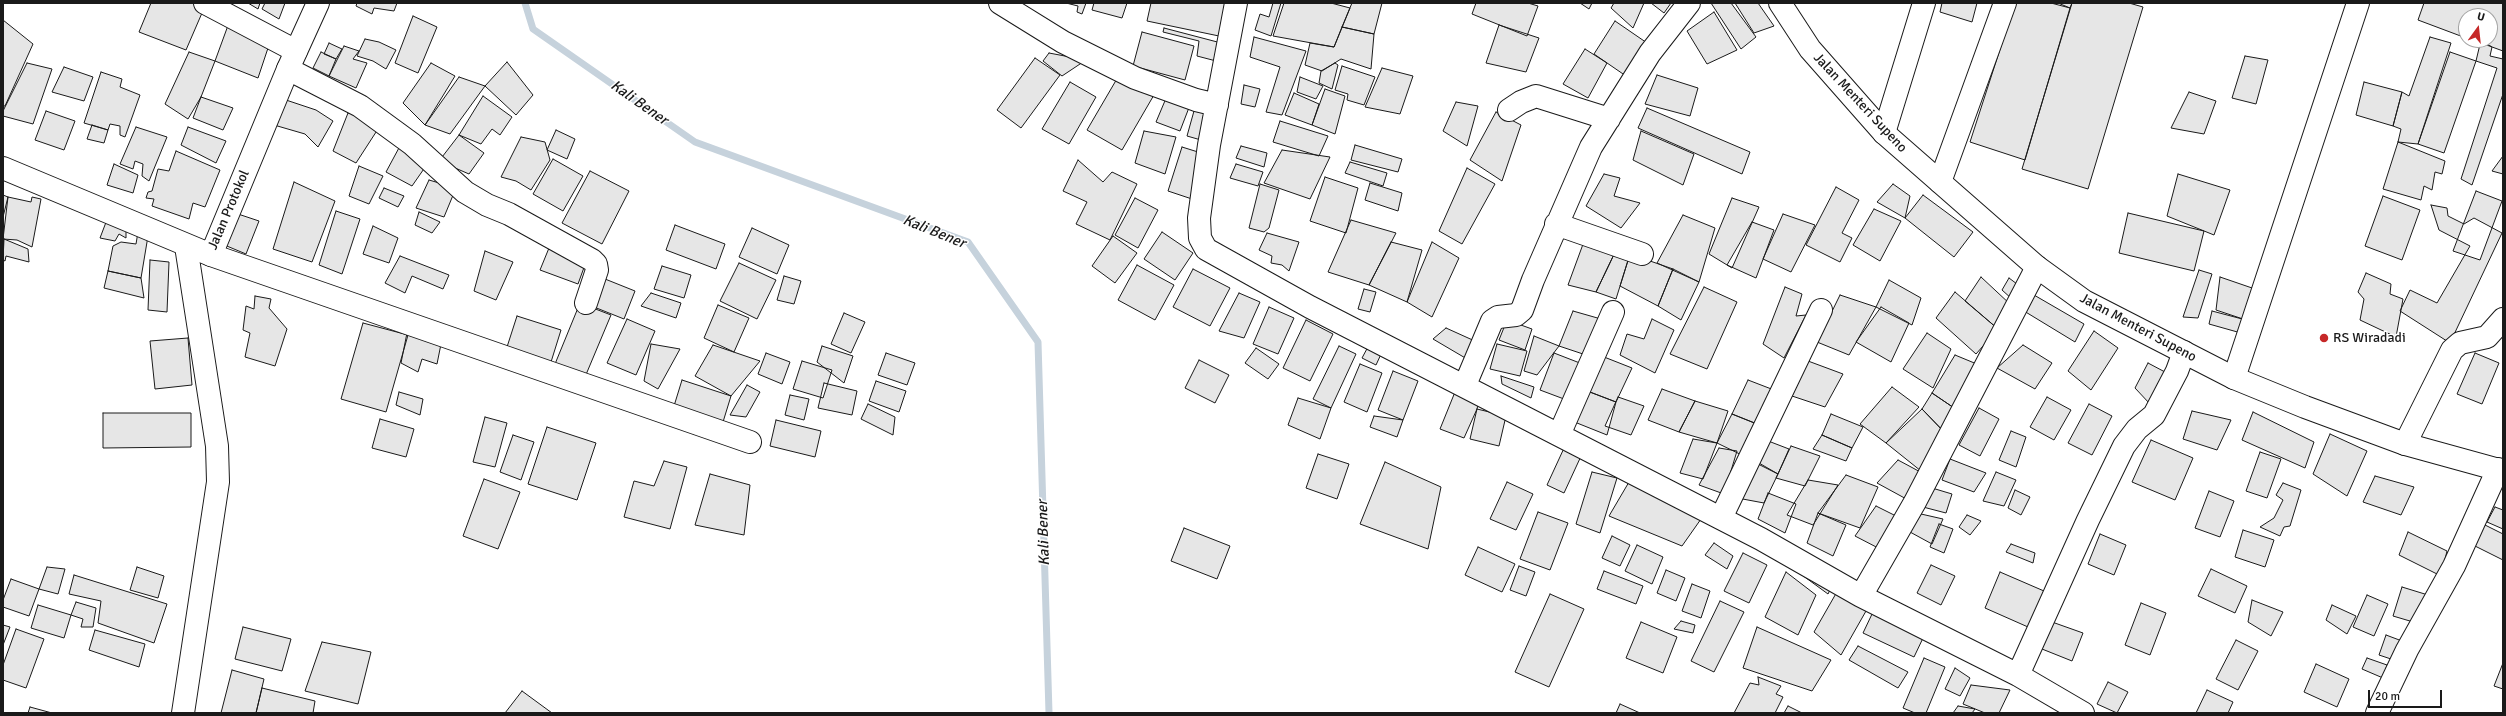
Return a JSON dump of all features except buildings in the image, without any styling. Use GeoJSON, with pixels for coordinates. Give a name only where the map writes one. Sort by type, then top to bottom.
{"type":"FeatureCollection","features":[{"type":"Feature","properties":{"kind":"street"},"geometry":{"type":"LineString","coordinates":[[205,3],[360,106],[412,144],[465,192],[487,205],[509,214],[592,260],[596,264],[597,270],[586,303]]}},
{"type":"Feature","properties":{"kind":"street","name":"Jalan Protokol"},"geometry":{"type":"LineString","coordinates":[[3,168],[186,246],[212,255],[292,60],[318,3]]}},
{"type":"Feature","properties":{"kind":"street"},"geometry":{"type":"LineString","coordinates":[[1000,3],[1064,42],[1135,78],[1196,100],[1217,105]]}},
{"type":"Feature","properties":{"kind":"street"},"geometry":{"type":"LineString","coordinates":[[1236,3],[1209,145],[1199,218],[1200,238],[1206,249],[1310,307],[1465,385],[1721,518],[1860,596],[2018,675],[2083,713]]}},
{"type":"Feature","properties":{"kind":"street"},"geometry":{"type":"LineString","coordinates":[[1465,385],[1492,321],[1498,317],[1516,315],[1522,310],[1556,224],[1590,147],[1650,53],[1689,3]]}},
{"type":"Feature","properties":{"kind":"street","name":"Jalan Menteri Supeno"},"geometry":{"type":"LineString","coordinates":[[1780,3],[1810,49],[1884,133],[2037,267],[2084,301],[2234,378],[2305,407],[2405,444],[2500,470]]}},
{"type":"Feature","properties":{"kind":"street"},"geometry":{"type":"LineString","coordinates":[[1884,133],[1924,3]]}},
{"type":"Feature","properties":{"kind":"street"},"geometry":{"type":"LineString","coordinates":[[1940,182],[2005,3]]}},
{"type":"Feature","properties":{"kind":"street"},"geometry":{"type":"LineString","coordinates":[[2234,378],[2358,3]]}},
{"type":"Feature","properties":{"kind":"street"},"geometry":{"type":"LineString","coordinates":[[1509,110],[1521,102],[1536,96],[1609,119]]}},
{"type":"Feature","properties":{"kind":"street"},"geometry":{"type":"LineString","coordinates":[[1556,224],[1642,254]]}},
{"type":"Feature","properties":{"kind":"street"},"geometry":{"type":"LineString","coordinates":[[183,713],[218,482],[217,446],[186,246]]}},
{"type":"Feature","properties":{"kind":"street"},"geometry":{"type":"LineString","coordinates":[[212,255],[750,442]]}},
{"type":"Feature","properties":{"kind":"street"},"geometry":{"type":"LineString","coordinates":[[1860,596],[1916,502],[2037,267]]}},
{"type":"Feature","properties":{"kind":"street"},"geometry":{"type":"LineString","coordinates":[[1721,518],[1821,310]]}},
{"type":"Feature","properties":{"kind":"street"},"geometry":{"type":"LineString","coordinates":[[1559,435],[1613,312]]}},
{"type":"Feature","properties":{"kind":"street"},"geometry":{"type":"LineString","coordinates":[[2405,444],[2452,350],[2460,343],[2487,337],[2503,320]]}},
{"type":"Feature","properties":{"kind":"street"},"geometry":{"type":"LineString","coordinates":[[2018,675],[2068,562],[2121,452],[2138,429],[2154,415],[2178,371],[2184,352]]}},
{"type":"Feature","properties":{"kind":"street"},"geometry":{"type":"LineString","coordinates":[[2377,713],[2407,650],[2454,566],[2500,470]]}},
{"type":"Feature","properties":{"kind":"waterway","name":"Kali Bener"},"geometry":{"type":"LineString","coordinates":[[525,3],[533,29],[695,142],[968,242],[1038,342],[1049,713]]}},
{"type":"Feature","properties":{"kind":"place","name":"RS Wiradadi"},"geometry":{"type":"Point","coordinates":[2324,338]}}]}
